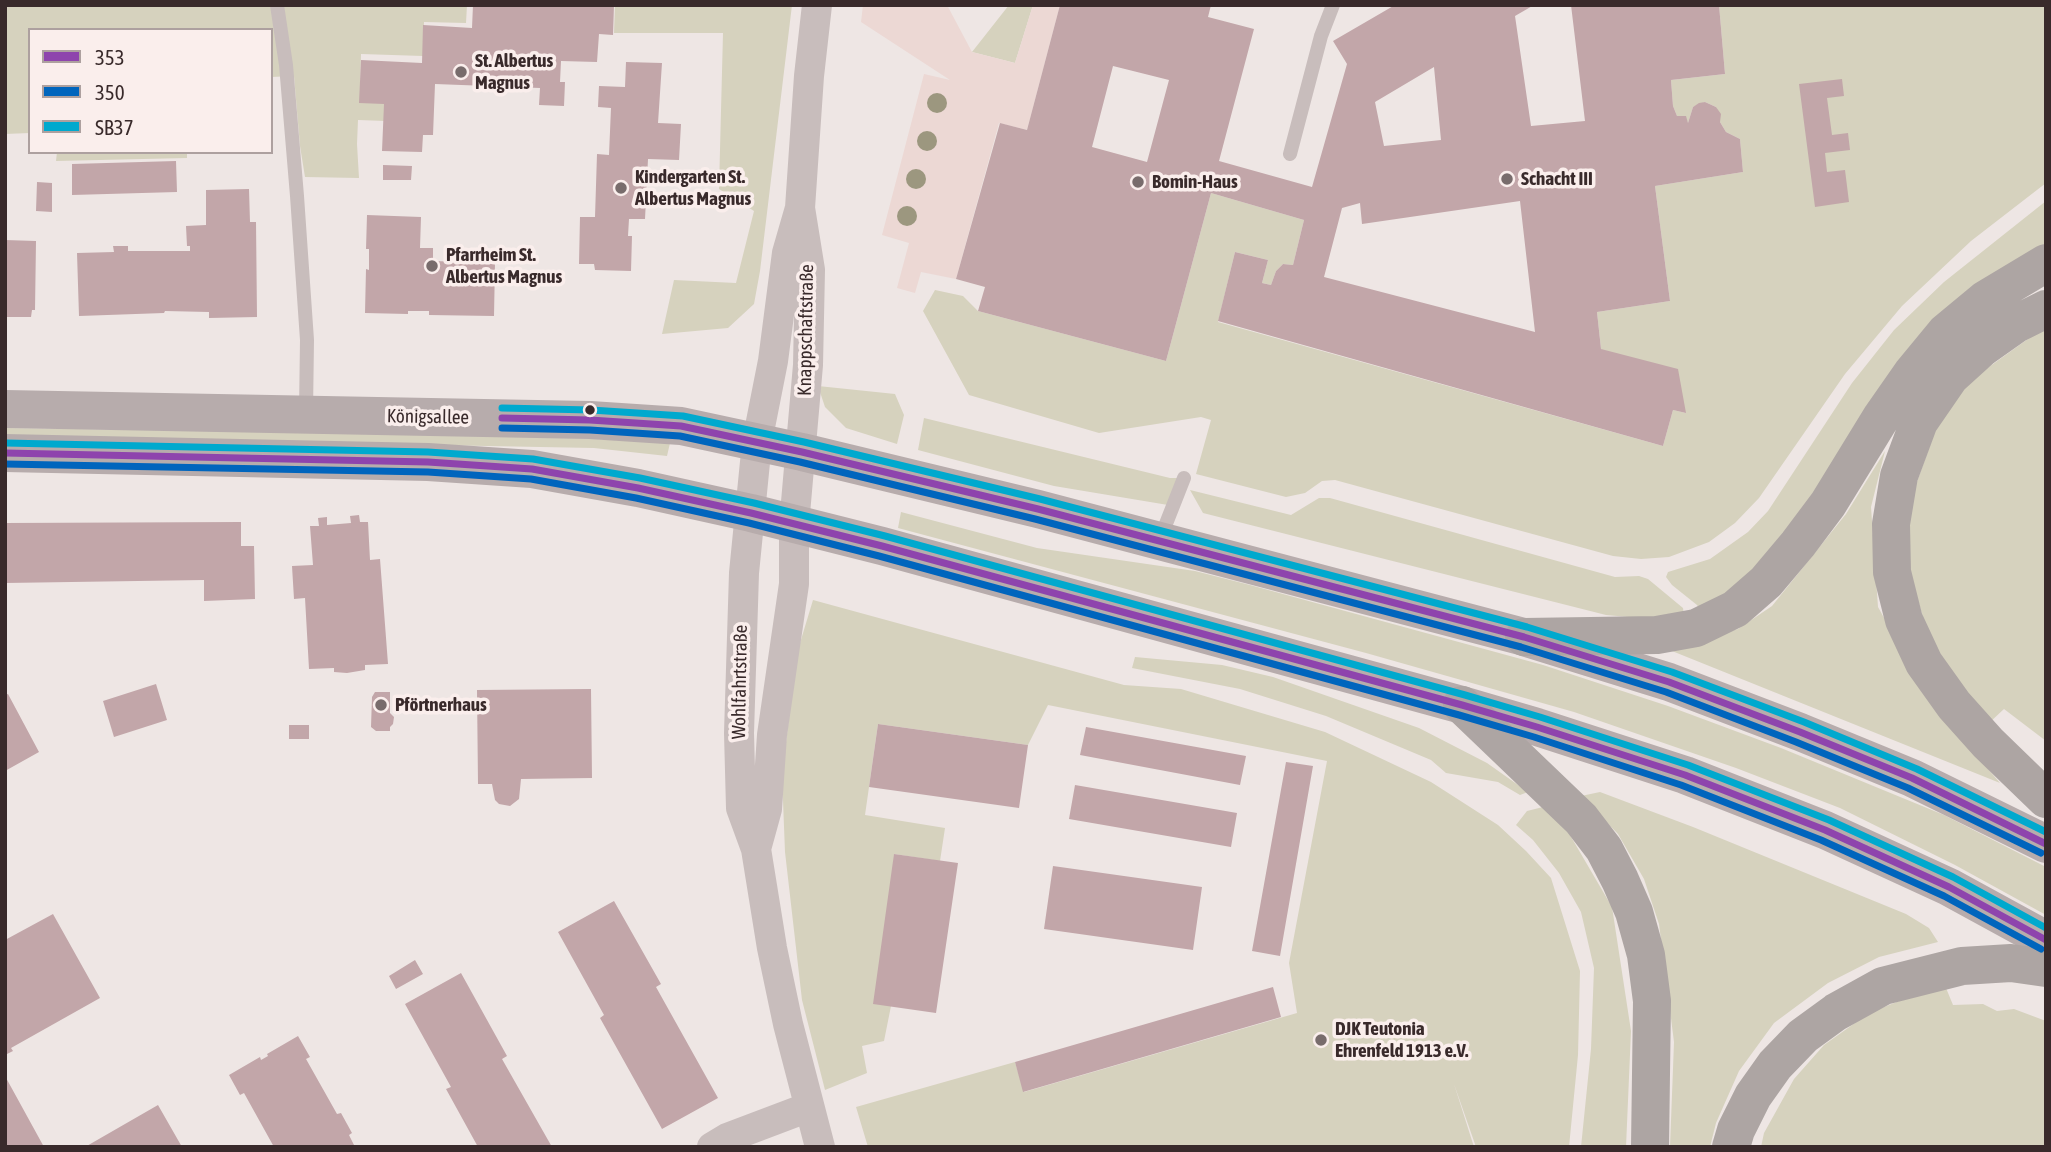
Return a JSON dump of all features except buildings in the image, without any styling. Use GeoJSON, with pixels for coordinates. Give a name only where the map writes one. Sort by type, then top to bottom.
{"type":"FeatureCollection","features":[{"type":"Feature","properties":{"kind":"highway"},"geometry":{"type":"LineString","coordinates":[[1524,637],[1657,635],[1696,628],[1735,608],[1766,582],[1798,544],[1828,504],[1882,416],[1912,373],[1945,333],[1986,299],[2046,263]]}},
{"type":"Feature","properties":{"kind":"highway"},"geometry":{"type":"LineString","coordinates":[[2046,309],[2016,324],[1993,340],[1950,377],[1919,422],[1899,476],[1891,524],[1892,572],[1904,620],[1924,663],[1971,724],[2046,799]]}},
{"type":"Feature","properties":{"kind":"highway"},"geometry":{"type":"LineString","coordinates":[[1462,705],[1581,819],[1604,849],[1634,912],[1646,955],[1652,1001],[1650,1147]]}},
{"type":"Feature","properties":{"kind":"highway"},"geometry":{"type":"LineString","coordinates":[[1731,1147],[1735,1130],[1753,1096],[1775,1065],[1803,1036],[1836,1012],[1883,986],[1962,966],[2011,963],[2046,968]]}},
{"type":"Feature","properties":{"kind":"main road","name":"Königsallee"},"geometry":{"type":"LineString","coordinates":[[5,409],[590,420],[681,426],[757,442],[1159,540],[1524,637],[1669,682],[1912,778],[2046,844]]}},
{"type":"Feature","properties":{"kind":"main road"},"geometry":{"type":"LineString","coordinates":[[5,453],[428,462],[519,468],[638,488],[751,513],[882,546],[1462,705],[1685,775],[1825,830],[1949,887],[2046,940]]}},
{"type":"Feature","properties":{"kind":"street","name":"Knappschaftstraße"},"geometry":{"type":"LineString","coordinates":[[757,442],[773,360],[787,253],[800,208],[817,5]]}},
{"type":"Feature","properties":{"kind":"street","name":"Knappschaftstraße"},"geometry":{"type":"LineString","coordinates":[[800,208],[810,270],[808,365],[802,452]]}},
{"type":"Feature","properties":{"kind":"street"},"geometry":{"type":"LineString","coordinates":[[751,513],[757,442]]}},
{"type":"Feature","properties":{"kind":"street"},"geometry":{"type":"LineString","coordinates":[[794,524],[802,452]]}},
{"type":"Feature","properties":{"kind":"street","name":"Wohlfahrtstraße"},"geometry":{"type":"LineString","coordinates":[[751,513],[744,573],[739,746],[741,808],[756,849],[788,1024],[820,1147]]}},
{"type":"Feature","properties":{"kind":"street","name":"Wohlfahrtstraße"},"geometry":{"type":"LineString","coordinates":[[756,849],[767,808],[772,735],[794,584],[794,524]]}},
{"type":"Feature","properties":{"kind":"street"},"geometry":{"type":"LineString","coordinates":[[712,1147],[727,1138],[809,1107]]}},
{"type":"Feature","properties":{"kind":"lane"},"geometry":{"type":"LineString","coordinates":[[277,5],[286,65],[297,197],[307,340],[306,414]]}},
{"type":"Feature","properties":{"kind":"lane"},"geometry":{"type":"LineString","coordinates":[[1290,154],[1321,36],[1333,5]]}},
{"type":"Feature","properties":{"kind":"lane"},"geometry":{"type":"LineString","coordinates":[[1159,540],[1184,478]]}},
{"type":"Feature","properties":{"kind":"shaded area"},"geometry":{"type":"Polygon","coordinates":[[[5,5],[467,5],[466,23],[424,22],[423,56],[361,54],[360,97],[386,98],[386,121],[358,120],[359,178],[305,177],[294,76],[273,77],[273,28],[28,28],[28,133],[5,134],[5,5]]]}},
{"type":"Feature","properties":{"kind":"shaded area"},"geometry":{"type":"Polygon","coordinates":[[[615,5],[792,5],[754,304],[728,328],[662,334],[674,280],[736,283],[754,211],[719,189],[723,33],[614,33],[615,5]]]}},
{"type":"Feature","properties":{"kind":"shaded area"},"geometry":{"type":"Polygon","coordinates":[[[863,5],[947,5],[972,52],[1015,63],[1033,5],[1060,5],[1027,130],[999,123],[956,279],[921,272],[915,293],[897,288],[909,243],[882,235],[924,74],[950,80],[861,22],[863,5]]]}},
{"type":"Feature","properties":{"kind":"shaded area"},"geometry":{"type":"Polygon","coordinates":[[[1009,5],[1033,5],[1015,63],[972,52],[1009,5]]]}},
{"type":"Feature","properties":{"kind":"shaded area"},"geometry":{"type":"Polygon","coordinates":[[[1719,5],[2046,5],[2046,183],[1971,241],[1902,306],[1845,374],[1759,498],[1735,523],[1709,542],[1669,557],[1641,559],[1613,556],[1335,480],[1322,481],[1305,493],[1286,497],[1196,474],[1211,420],[1201,417],[1099,433],[969,395],[923,311],[935,290],[963,296],[978,311],[1166,361],[1211,193],[1304,220],[1293,265],[1283,264],[1276,271],[1271,285],[1262,283],[1268,260],[1235,252],[1218,322],[1663,446],[1673,410],[1686,413],[1601,349],[1597,312],[1670,301],[1655,186],[1743,172],[1740,139],[1726,132],[1716,107],[1705,102],[1693,107],[1688,123],[1685,116],[1677,116],[1673,106],[1671,80],[1725,74],[1719,5]]]}},
{"type":"Feature","properties":{"kind":"shaded area"},"geometry":{"type":"Polygon","coordinates":[[[57,154],[187,154],[187,158],[56,161],[57,154]]]}},
{"type":"Feature","properties":{"kind":"shaded area"},"geometry":{"type":"Polygon","coordinates":[[[2046,201],[2046,243],[1998,274],[1773,550],[1740,586],[1700,610],[1672,585],[1666,577],[1668,572],[1710,559],[1748,532],[1768,511],[1852,383],[1894,330],[1944,282],[2046,201]]]}},
{"type":"Feature","properties":{"kind":"shaded area"},"geometry":{"type":"Polygon","coordinates":[[[2046,326],[2046,741],[2004,709],[1989,723],[1950,677],[1925,624],[1906,560],[1908,507],[1939,420],[1968,382],[2046,326]]]}},
{"type":"Feature","properties":{"kind":"shaded area"},"geometry":{"type":"Polygon","coordinates":[[[818,386],[895,394],[904,415],[897,444],[846,428],[825,407],[818,386]]]}},
{"type":"Feature","properties":{"kind":"shaded area"},"geometry":{"type":"Polygon","coordinates":[[[924,418],[1170,478],[1184,478],[1174,506],[1054,486],[918,450],[924,418]]]}},
{"type":"Feature","properties":{"kind":"shaded area"},"geometry":{"type":"Polygon","coordinates":[[[5,428],[521,435],[670,443],[667,456],[594,448],[5,437],[5,428]]]}},
{"type":"Feature","properties":{"kind":"shaded area"},"geometry":{"type":"Polygon","coordinates":[[[1885,451],[1871,507],[1878,607],[1930,701],[2000,783],[1667,649],[1738,629],[1772,606],[1846,514],[1885,451]]]}},
{"type":"Feature","properties":{"kind":"shaded area"},"geometry":{"type":"Polygon","coordinates":[[[1190,490],[1291,515],[1319,498],[1330,498],[1615,577],[1639,576],[1648,579],[1683,608],[1684,616],[1651,619],[1606,615],[1203,513],[1190,490]]]}},
{"type":"Feature","properties":{"kind":"shaded area"},"geometry":{"type":"Polygon","coordinates":[[[901,512],[1037,548],[1195,571],[1543,665],[1668,706],[1781,748],[1944,815],[2046,867],[2046,915],[1955,865],[1840,808],[1736,768],[1574,712],[1366,653],[898,528],[901,512]]]}},
{"type":"Feature","properties":{"kind":"shaded area"},"geometry":{"type":"Polygon","coordinates":[[[813,600],[1124,685],[1181,689],[1325,732],[1431,782],[1498,825],[1551,878],[1580,971],[1578,1055],[1569,1147],[1476,1147],[1454,1084],[1474,1147],[868,1147],[856,1107],[1015,1062],[1024,1092],[1297,1013],[1289,963],[1327,761],[1048,705],[1028,745],[878,724],[865,815],[945,828],[940,861],[894,854],[891,1006],[884,1041],[862,1046],[867,1073],[825,1090],[802,1000],[785,852],[782,775],[797,653],[813,600]]]}},
{"type":"Feature","properties":{"kind":"shaded area"},"geometry":{"type":"Polygon","coordinates":[[[1135,657],[1222,665],[1273,677],[1419,728],[1487,763],[1528,792],[1520,795],[1498,782],[1446,773],[1431,760],[1326,716],[1240,689],[1132,668],[1135,657]]]}},
{"type":"Feature","properties":{"kind":"shaded area"},"geometry":{"type":"Polygon","coordinates":[[[1600,792],[1906,914],[1929,928],[1938,942],[1879,957],[1828,983],[1774,1023],[1739,1071],[1716,1123],[1710,1147],[1670,1147],[1674,1042],[1659,924],[1644,879],[1618,834],[1581,796],[1600,792]]]}},
{"type":"Feature","properties":{"kind":"shaded area"},"geometry":{"type":"Polygon","coordinates":[[[1543,807],[1567,830],[1612,907],[1631,1031],[1626,1147],[1581,1147],[1591,1049],[1594,968],[1581,912],[1559,873],[1533,840],[1516,825],[1527,811],[1543,807]]]}},
{"type":"Feature","properties":{"kind":"shaded area"},"geometry":{"type":"Polygon","coordinates":[[[1946,988],[1953,1005],[1983,1004],[1997,1011],[2014,1009],[2046,1021],[2046,1147],[1761,1147],[1764,1133],[1794,1079],[1824,1045],[1869,1013],[1924,991],[1946,988]]]}},
{"type":"Feature","properties":{"kind":"transit line","name":"SB37"},"geometry":{"type":"LineString","coordinates":[[502,408],[683,416],[1040,499],[1527,627],[1672,672],[1804,722],[1917,769],[2046,832]]}},
{"type":"Feature","properties":{"kind":"transit line","name":"353"},"geometry":{"type":"LineString","coordinates":[[502,418],[681,426],[1038,509],[1524,637],[1669,682],[1800,732],[1912,778],[2046,844]]}},
{"type":"Feature","properties":{"kind":"transit line","name":"350"},"geometry":{"type":"LineString","coordinates":[[502,428],[680,436],[1035,519],[1521,647],[1666,692],[1796,742],[1908,788],[2041,853]]}},
{"type":"Feature","properties":{"kind":"transit line","name":"SB37"},"geometry":{"type":"LineString","coordinates":[[5,443],[428,452],[533,459],[640,478],[754,503],[885,536],[1465,695],[1688,765],[1829,820],[1953,877],[2046,928]]}},
{"type":"Feature","properties":{"kind":"transit line","name":"353"},"geometry":{"type":"LineString","coordinates":[[5,453],[428,462],[532,469],[638,488],[751,513],[882,546],[1462,705],[1685,775],[1825,830],[1949,887],[2046,940]]}},
{"type":"Feature","properties":{"kind":"transit line","name":"350"},"geometry":{"type":"LineString","coordinates":[[5,464],[428,472],[531,479],[636,498],[749,523],[1459,715],[1681,785],[1821,840],[1944,896],[2041,949]]}},
{"type":"Feature","properties":{"kind":"place","name":"St. Albertus Magnus"},"geometry":{"type":"Point","coordinates":[461,72]}},
{"type":"Feature","properties":{"kind":"place","name":"Schacht III"},"geometry":{"type":"Point","coordinates":[1507,179]}},
{"type":"Feature","properties":{"kind":"place","name":"Bomin-Haus"},"geometry":{"type":"Point","coordinates":[1138,182]}},
{"type":"Feature","properties":{"kind":"place","name":"Kindergarten St. Albertus Magnus"},"geometry":{"type":"Point","coordinates":[621,188]}},
{"type":"Feature","properties":{"kind":"place","name":"Pfarrheim St. Albertus Magnus"},"geometry":{"type":"Point","coordinates":[432,266]}},
{"type":"Feature","properties":{"kind":"place","name":"Pförtnerhaus"},"geometry":{"type":"Point","coordinates":[381,705]}},
{"type":"Feature","properties":{"kind":"place","name":"DJK Teutonia Ehrenfeld 1913 e.V."},"geometry":{"type":"Point","coordinates":[1321,1040]}}]}
